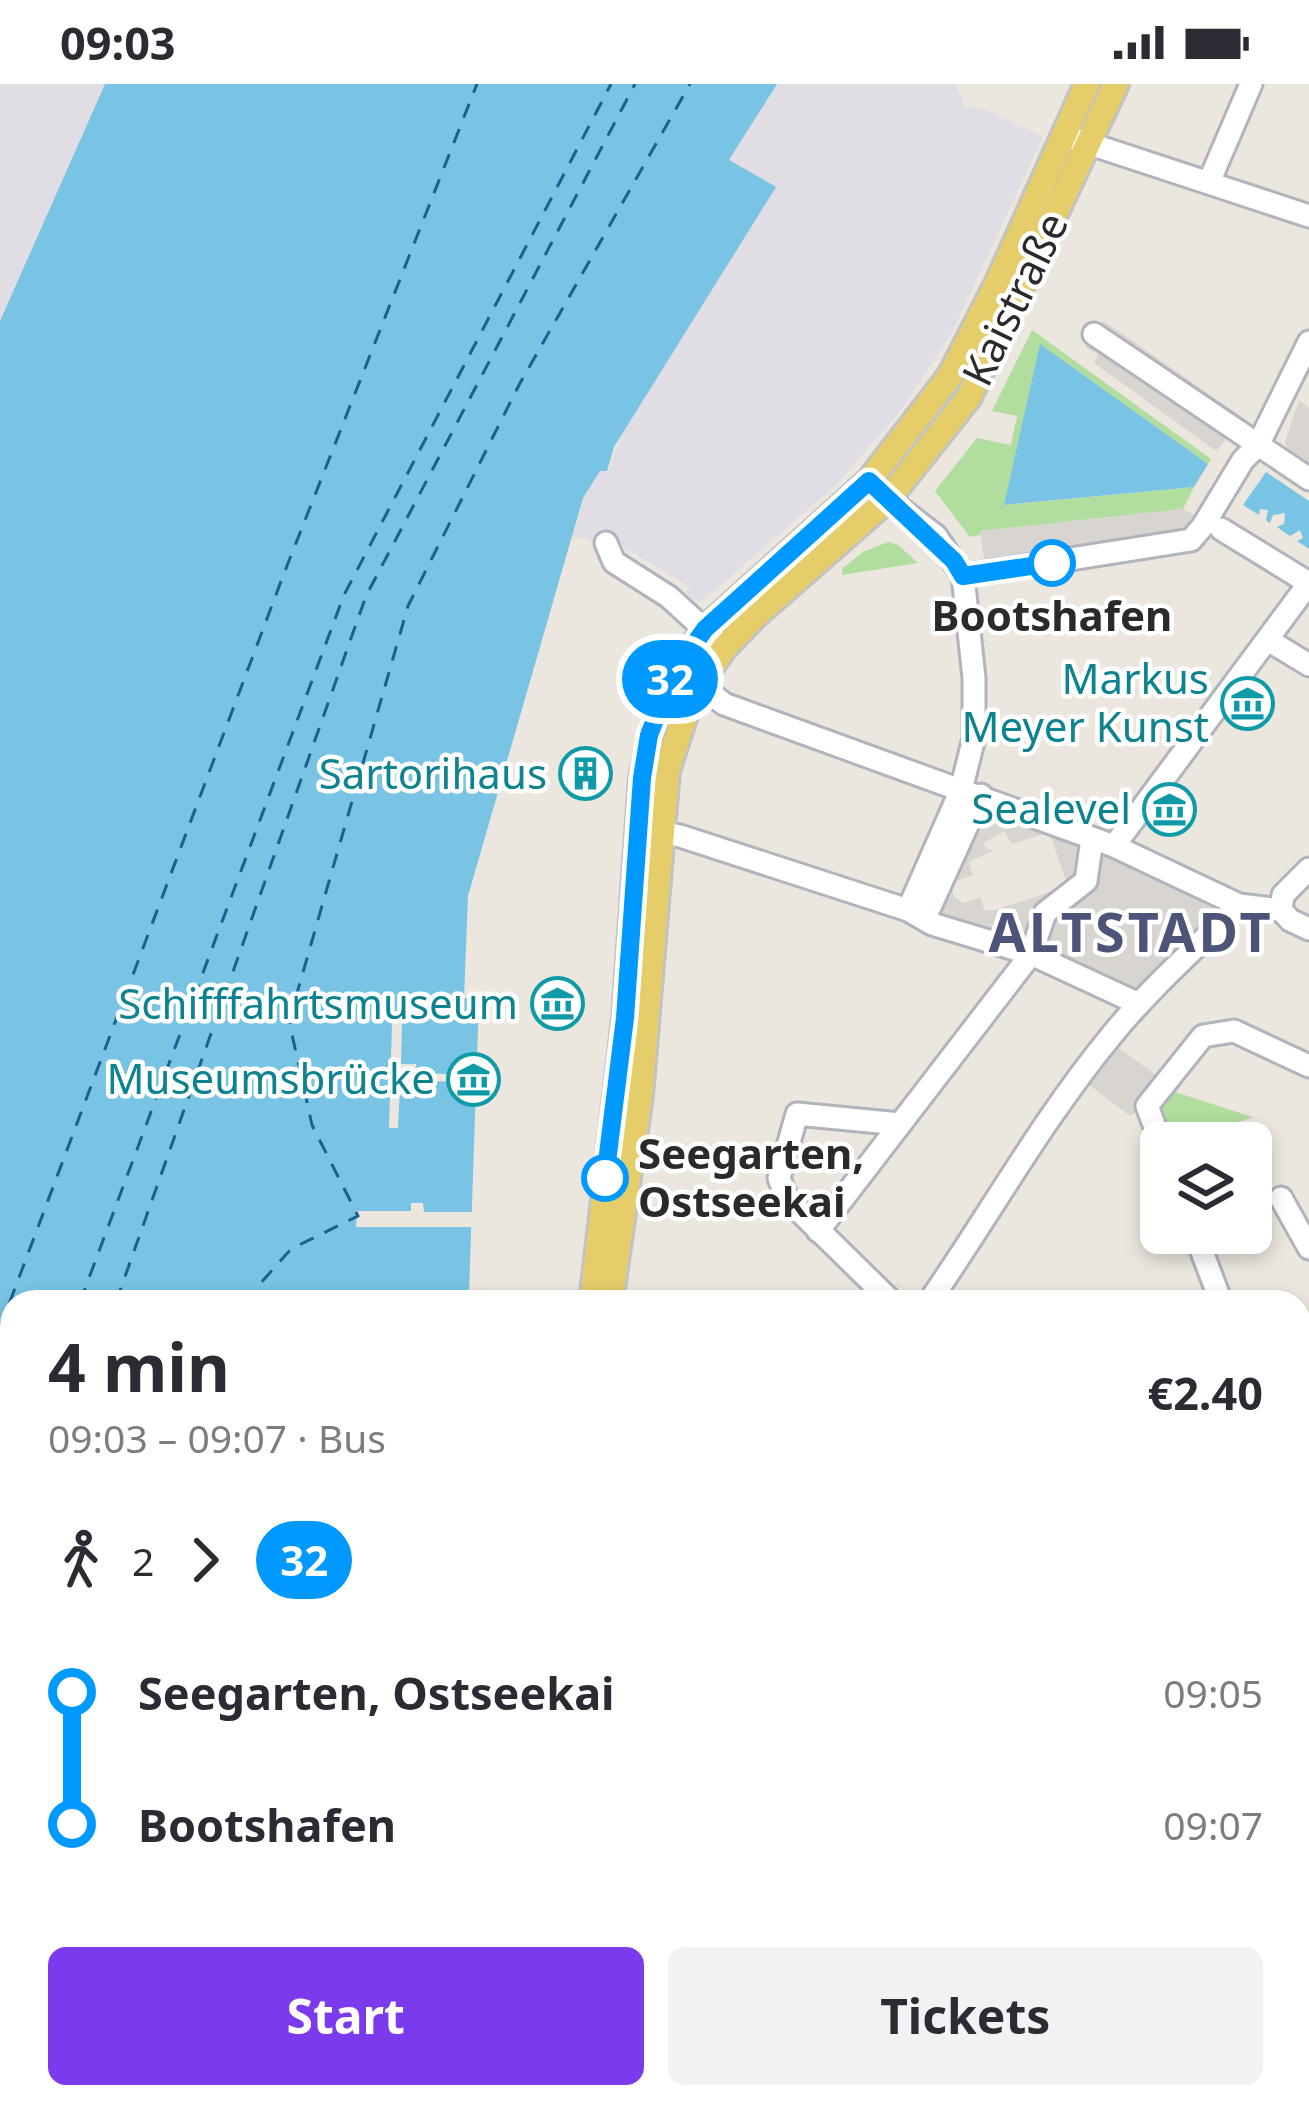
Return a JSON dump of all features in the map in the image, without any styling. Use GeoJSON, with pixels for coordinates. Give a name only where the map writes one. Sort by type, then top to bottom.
{"type":"FeatureCollection","features":[{"type":"Feature","properties":{"kind":"main road","name":"Kaistraße"},"geometry":{"type":"LineString","coordinates":[[879,490],[968,345],[1087,84]]}},
{"type":"Feature","properties":{"kind":"main road","name":"Kaistraße"},"geometry":{"type":"LineString","coordinates":[[879,490],[969,397],[1116,84]]}},
{"type":"Feature","properties":{"kind":"main road"},"geometry":{"type":"LineString","coordinates":[[650,830],[642,778],[659,703],[673,674],[705,629],[879,490]]}},
{"type":"Feature","properties":{"kind":"main road"},"geometry":{"type":"LineString","coordinates":[[611,1290],[650,830],[683,718],[725,647],[879,490]]}},
{"type":"Feature","properties":{"kind":"main road"},"geometry":{"type":"LineString","coordinates":[[594,1290],[632,1059]]}},
{"type":"Feature","properties":{"kind":"street"},"geometry":{"type":"LineString","coordinates":[[1209,182],[1251,84]]}},
{"type":"Feature","properties":{"kind":"street"},"geometry":{"type":"LineString","coordinates":[[1063,134],[1309,216]]}},
{"type":"Feature","properties":{"kind":"street"},"geometry":{"type":"LineString","coordinates":[[1094,334],[1309,479]]}},
{"type":"Feature","properties":{"kind":"street"},"geometry":{"type":"LineString","coordinates":[[959,569],[1180,544],[1214,525],[1243,460],[1258,445],[1309,342]]}},
{"type":"Feature","properties":{"kind":"street"},"geometry":{"type":"LineString","coordinates":[[879,490],[926,527],[959,569],[974,677],[971,792],[917,914]]}},
{"type":"Feature","properties":{"kind":"street"},"geometry":{"type":"LineString","coordinates":[[818,1231],[1031,954],[1045,913],[1086,881],[1103,843],[1309,583],[1214,525]]}},
{"type":"Feature","properties":{"kind":"street"},"geometry":{"type":"LineString","coordinates":[[607,543],[614,562],[669,597],[725,647]]}},
{"type":"Feature","properties":{"kind":"street"},"geometry":{"type":"LineString","coordinates":[[1268,640],[1309,665]]}},
{"type":"Feature","properties":{"kind":"street"},"geometry":{"type":"LineString","coordinates":[[699,684],[724,704],[1103,843],[1239,905],[1281,910],[1309,929]]}},
{"type":"Feature","properties":{"kind":"street"},"geometry":{"type":"LineString","coordinates":[[650,830],[1031,954],[1139,1004]]}},
{"type":"Feature","properties":{"kind":"street"},"geometry":{"type":"LineString","coordinates":[[1281,910],[1283,895],[1309,869]]}},
{"type":"Feature","properties":{"kind":"street"},"geometry":{"type":"LineString","coordinates":[[937,1290],[1058,1107],[1139,1004],[1239,905]]}},
{"type":"Feature","properties":{"kind":"street"},"geometry":{"type":"LineString","coordinates":[[1154,1122],[1148,1106],[1203,1036],[1234,1031],[1309,1066]]}},
{"type":"Feature","properties":{"kind":"street"},"geometry":{"type":"LineString","coordinates":[[879,1290],[787,1199],[779,1178],[797,1114],[900,1124]]}},
{"type":"Feature","properties":{"kind":"street"},"geometry":{"type":"LineString","coordinates":[[1281,1198],[1309,1248]]}},
{"type":"Feature","properties":{"kind":"street"},"geometry":{"type":"LineString","coordinates":[[1203,1254],[1216,1290]]}},
{"type":"Feature","properties":{"kind":"shaded area"},"geometry":{"type":"Polygon","coordinates":[[[0,84],[105,84],[0,321],[0,84]]]}},
{"type":"Feature","properties":{"kind":"shaded area"},"geometry":{"type":"Polygon","coordinates":[[[777,84],[955,84],[966,107],[983,108],[1043,137],[953,330],[904,406],[838,483],[702,601],[694,600],[685,592],[690,587],[620,545],[572,537],[583,498],[600,470],[608,471],[728,160],[777,84]]]}},
{"type":"Feature","properties":{"kind":"shaded area"},"geometry":{"type":"Polygon","coordinates":[[[1104,321],[1243,418],[1216,451],[1094,363],[1098,355],[1086,347],[1104,321]]]}},
{"type":"Feature","properties":{"kind":"shaded area"},"geometry":{"type":"Polygon","coordinates":[[[1299,400],[1309,408],[1309,462],[1303,468],[1289,456],[1285,442],[1299,400]]]}},
{"type":"Feature","properties":{"kind":"shaded area"},"geometry":{"type":"Polygon","coordinates":[[[1183,509],[1197,516],[1180,533],[985,564],[980,531],[1183,509]]]}},
{"type":"Feature","properties":{"kind":"shaded area"},"geometry":{"type":"Polygon","coordinates":[[[988,792],[1098,832],[1093,866],[1114,839],[1255,908],[1192,951],[1147,995],[932,921],[988,792]],[[1004,831],[984,843],[986,849],[995,850],[969,862],[973,875],[956,881],[954,897],[963,903],[980,897],[985,911],[1068,886],[1049,832],[1012,844],[1004,831]]]}},
{"type":"Feature","properties":{"kind":"shaded area"},"geometry":{"type":"Polygon","coordinates":[[[1116,1046],[1159,1077],[1147,1106],[1130,1116],[1080,1078],[1116,1046]]]}},
{"type":"Feature","properties":{"kind":"green space"},"geometry":{"type":"Polygon","coordinates":[[[1032,330],[1211,459],[1208,464],[1041,345],[1005,505],[1194,487],[1183,509],[981,531],[970,537],[935,491],[977,438],[1011,445],[1017,416],[992,411],[1032,330]]]}},
{"type":"Feature","properties":{"kind":"green space"},"geometry":{"type":"Polygon","coordinates":[[[888,542],[918,563],[842,575],[842,569],[863,552],[888,542]]]}},
{"type":"Feature","properties":{"kind":"green space"},"geometry":{"type":"Polygon","coordinates":[[[1172,1091],[1253,1117],[1239,1122],[1164,1122],[1161,1111],[1172,1091]]]}},
{"type":"Feature","properties":{"kind":"water"},"geometry":{"type":"Polygon","coordinates":[[[105,84],[777,84],[729,160],[776,187],[614,447],[607,471],[600,471],[583,498],[468,896],[464,998],[479,999],[469,1290],[0,1290],[0,321],[105,84]]]}},
{"type":"Feature","properties":{"kind":"water","name":"Bootshafen"},"geometry":{"type":"Polygon","coordinates":[[[1040,344],[1208,464],[1194,487],[1004,505],[1040,344]]]}},
{"type":"Feature","properties":{"kind":"water"},"geometry":{"type":"Polygon","coordinates":[[[1266,472],[1309,501],[1309,549],[1297,541],[1303,538],[1300,530],[1290,536],[1277,527],[1284,524],[1285,513],[1273,515],[1270,523],[1268,510],[1260,509],[1259,515],[1243,505],[1266,472]]]}},
{"type":"Feature","properties":{"kind":"pier"},"geometry":{"type":"Polygon","coordinates":[[[392,1023],[402,1023],[401,1064],[416,1064],[417,1073],[477,1075],[477,1082],[417,1081],[416,1089],[400,1088],[398,1128],[389,1128],[392,1023]]]}},
{"type":"Feature","properties":{"kind":"pier"},"geometry":{"type":"Polygon","coordinates":[[[411,1203],[423,1203],[424,1212],[473,1212],[472,1227],[356,1227],[357,1211],[411,1211],[411,1203]]]}},
{"type":"Feature","properties":{"kind":"ferry route"},"geometry":{"type":"LineString","coordinates":[[14,1290],[283,576],[477,84]]}},
{"type":"Feature","properties":{"kind":"ferry route"},"geometry":{"type":"LineString","coordinates":[[84,1290],[344,595],[611,84]]}},
{"type":"Feature","properties":{"kind":"ferry route"},"geometry":{"type":"LineString","coordinates":[[120,1290],[366,596],[635,84]]}},
{"type":"Feature","properties":{"kind":"ferry route"},"geometry":{"type":"LineString","coordinates":[[255,1290],[291,1249],[358,1216],[312,1125],[289,1021],[408,606],[519,385],[690,84]]}},
{"type":"Feature","properties":{"kind":"bus line","name":"32"},"geometry":{"type":"LineString","coordinates":[[605,1178],[625,1018],[642,778],[659,703],[687,652],[705,629],[869,481],[954,561],[963,576],[1052,563]]}},
{"type":"Feature","properties":{"kind":"place","name":"Bootshafen"},"geometry":{"type":"Point","coordinates":[1052,563]}},
{"type":"Feature","properties":{"kind":"place","name":"Markus Meyer Kunst"},"geometry":{"type":"Point","coordinates":[1248,703]}},
{"type":"Feature","properties":{"kind":"place","name":"Sartorihaus"},"geometry":{"type":"Point","coordinates":[586,774]}},
{"type":"Feature","properties":{"kind":"place","name":"Sealevel"},"geometry":{"type":"Point","coordinates":[1170,809]}},
{"type":"Feature","properties":{"kind":"place","name":"Schifffahrtsmuseum"},"geometry":{"type":"Point","coordinates":[557,1004]}},
{"type":"Feature","properties":{"kind":"place","name":"Museumsbrücke"},"geometry":{"type":"Point","coordinates":[474,1079]}},
{"type":"Feature","properties":{"kind":"place","name":"Seegarten, Ostseekai"},"geometry":{"type":"Point","coordinates":[605,1178]}},
{"type":"Feature","properties":{"kind":"district","name":"ALTSTADT"},"geometry":{"type":"Point","coordinates":[1131,933]}}]}
